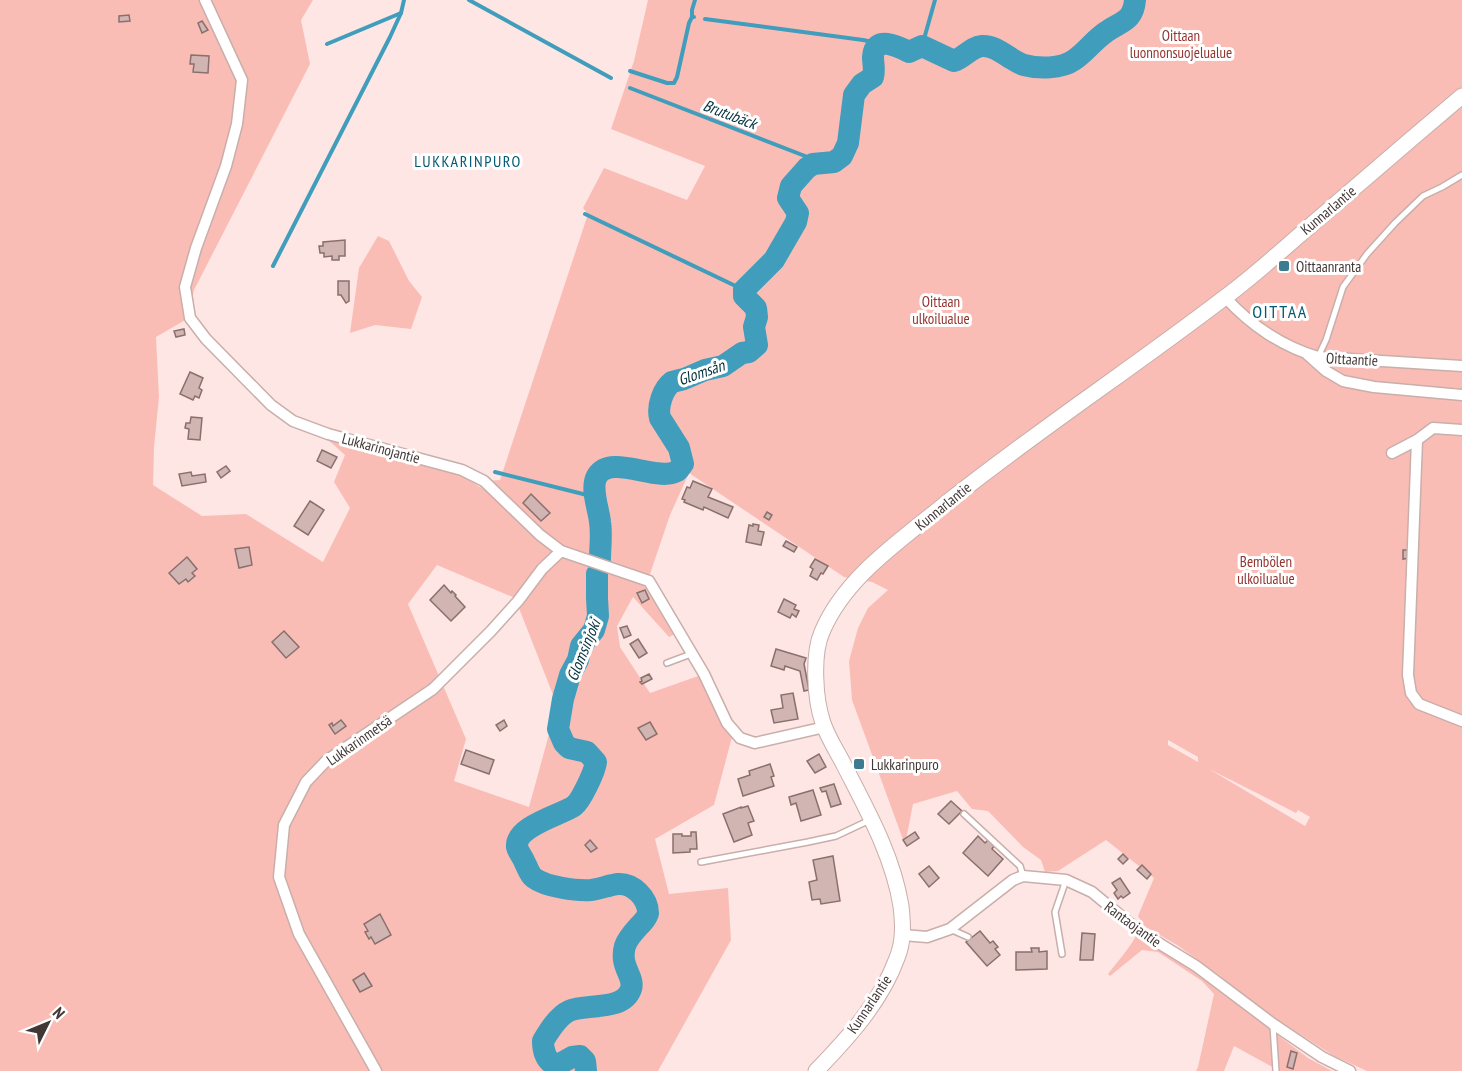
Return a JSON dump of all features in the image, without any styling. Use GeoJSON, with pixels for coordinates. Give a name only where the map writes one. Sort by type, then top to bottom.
{"type":"FeatureCollection","features":[{"type":"Feature","properties":{"kind":"main road","name":"Kunnarlantie"},"geometry":{"type":"LineString","coordinates":[[816,1071],[858,1025],[882,990],[898,957],[903,935],[898,887],[885,851],[823,722],[816,663],[820,636],[830,615],[852,584],[879,558],[978,477],[1225,297],[1462,96]]}},
{"type":"Feature","properties":{"kind":"street","name":"Lukkarinojantie"},"geometry":{"type":"LineString","coordinates":[[205,0],[242,80],[237,124],[226,166],[196,248],[185,286],[190,318],[206,339],[271,405],[293,421],[328,434],[462,470],[483,481],[540,535],[561,551],[649,581],[704,674],[727,723],[740,738],[755,743],[825,727]]}},
{"type":"Feature","properties":{"kind":"street","name":"Oittaantie"},"geometry":{"type":"LineString","coordinates":[[1225,297],[1237,311],[1260,329],[1305,353],[1318,357],[1462,366]]}},
{"type":"Feature","properties":{"kind":"street"},"geometry":{"type":"LineString","coordinates":[[1305,353],[1342,381],[1374,387],[1462,395]]}},
{"type":"Feature","properties":{"kind":"street"},"geometry":{"type":"LineString","coordinates":[[1392,453],[1417,440],[1433,428],[1462,430]]}},
{"type":"Feature","properties":{"kind":"street"},"geometry":{"type":"LineString","coordinates":[[1417,440],[1408,675],[1411,693],[1419,704],[1462,721]]}},
{"type":"Feature","properties":{"kind":"street","name":"Lukkarinmetsä"},"geometry":{"type":"LineString","coordinates":[[376,1071],[299,934],[279,877],[284,825],[306,782],[326,761],[432,689],[491,631],[542,569],[561,551]]}},
{"type":"Feature","properties":{"kind":"street"},"geometry":{"type":"LineString","coordinates":[[903,935],[927,937],[950,929],[1013,880],[1023,876]]}},
{"type":"Feature","properties":{"kind":"street","name":"Rantaojantie"},"geometry":{"type":"LineString","coordinates":[[1023,876],[1066,880],[1092,892],[1139,931],[1196,966],[1273,1024],[1350,1071]]}},
{"type":"Feature","properties":{"kind":"street"},"geometry":{"type":"LineString","coordinates":[[1322,1056],[1324,1071]]}},
{"type":"Feature","properties":{"kind":"lane"},"geometry":{"type":"LineString","coordinates":[[1318,357],[1326,340],[1343,287],[1366,254],[1423,196],[1442,188],[1462,175]]}},
{"type":"Feature","properties":{"kind":"lane"},"geometry":{"type":"LineString","coordinates":[[667,663],[693,654]]}},
{"type":"Feature","properties":{"kind":"lane"},"geometry":{"type":"LineString","coordinates":[[964,814],[1020,866],[1023,876]]}},
{"type":"Feature","properties":{"kind":"lane"},"geometry":{"type":"LineString","coordinates":[[701,862],[836,836],[872,820]]}},
{"type":"Feature","properties":{"kind":"lane"},"geometry":{"type":"LineString","coordinates":[[1062,954],[1055,912],[1066,880]]}},
{"type":"Feature","properties":{"kind":"lane"},"geometry":{"type":"LineString","coordinates":[[950,929],[968,937]]}},
{"type":"Feature","properties":{"kind":"lane"},"geometry":{"type":"LineString","coordinates":[[1273,1024],[1276,1071]]}},
{"type":"Feature","properties":{"kind":"green space"},"geometry":{"type":"Polygon","coordinates":[[[0,0],[313,0],[301,20],[310,64],[194,290],[187,319],[156,337],[159,397],[153,485],[202,516],[246,514],[323,562],[350,508],[334,482],[345,455],[327,439],[459,474],[501,500],[484,481],[500,480],[588,214],[583,208],[604,168],[687,200],[705,166],[611,129],[634,61],[648,0],[1462,0],[1462,1071],[1367,1071],[1334,1056],[1253,1004],[1219,975],[1177,945],[1144,926],[1138,916],[1154,878],[1106,840],[1058,871],[1045,872],[1041,860],[1023,847],[988,811],[972,809],[957,791],[913,804],[905,845],[852,700],[849,661],[858,628],[868,608],[888,590],[872,582],[844,577],[689,473],[670,515],[650,574],[642,584],[656,597],[677,633],[669,637],[633,597],[617,626],[620,647],[650,693],[701,675],[724,728],[732,737],[714,805],[655,839],[669,894],[728,888],[731,940],[658,1071],[0,1071],[0,0]],[[437,565],[408,604],[466,739],[454,781],[529,807],[557,705],[515,598],[437,565]],[[1168,740],[1168,745],[1198,762],[1198,757],[1168,740]],[[1209,769],[1305,826],[1310,817],[1298,810],[1296,813],[1209,769]]]}},
{"type":"Feature","properties":{"kind":"green space"},"geometry":{"type":"Polygon","coordinates":[[[378,236],[389,241],[409,281],[422,297],[411,329],[375,325],[350,333],[359,268],[378,236]]]}},
{"type":"Feature","properties":{"kind":"green space"},"geometry":{"type":"Polygon","coordinates":[[[1136,936],[1186,963],[1308,1058],[1332,1071],[1280,1071],[1234,1046],[1224,1071],[1196,1071],[1214,994],[1202,981],[1158,952],[1142,950],[1110,976],[1108,974],[1136,936]]]}},
{"type":"Feature","properties":{"kind":"building"},"geometry":{"type":"Polygon","coordinates":[[[129,15],[130,21],[119,22],[119,16],[129,15]]]}},
{"type":"Feature","properties":{"kind":"building"},"geometry":{"type":"Polygon","coordinates":[[[202,21],[208,30],[202,33],[198,23],[202,21]]]}},
{"type":"Feature","properties":{"kind":"building"},"geometry":{"type":"Polygon","coordinates":[[[191,55],[209,56],[208,73],[193,72],[194,64],[190,64],[191,55]]]}},
{"type":"Feature","properties":{"kind":"building"},"geometry":{"type":"Polygon","coordinates":[[[345,240],[345,256],[339,256],[339,260],[332,260],[332,256],[324,257],[324,253],[320,253],[319,246],[323,246],[323,242],[345,240]]]}},
{"type":"Feature","properties":{"kind":"building"},"geometry":{"type":"Polygon","coordinates":[[[338,281],[349,281],[349,301],[346,303],[341,295],[338,295],[338,281]]]}},
{"type":"Feature","properties":{"kind":"building"},"geometry":{"type":"Polygon","coordinates":[[[184,329],[185,335],[176,337],[174,331],[184,329]]]}},
{"type":"Feature","properties":{"kind":"building"},"geometry":{"type":"Polygon","coordinates":[[[190,372],[203,378],[199,388],[202,390],[199,398],[195,396],[193,400],[180,394],[190,372]]]}},
{"type":"Feature","properties":{"kind":"building"},"geometry":{"type":"Polygon","coordinates":[[[191,417],[202,418],[200,440],[188,439],[189,429],[185,428],[186,423],[190,423],[191,417]]]}},
{"type":"Feature","properties":{"kind":"building"},"geometry":{"type":"Polygon","coordinates":[[[322,450],[337,457],[331,468],[317,461],[322,450]]]}},
{"type":"Feature","properties":{"kind":"building"},"geometry":{"type":"Polygon","coordinates":[[[226,466],[230,471],[221,478],[217,472],[226,466]]]}},
{"type":"Feature","properties":{"kind":"building"},"geometry":{"type":"Polygon","coordinates":[[[191,472],[192,476],[205,474],[206,482],[182,486],[179,474],[191,472]]]}},
{"type":"Feature","properties":{"kind":"building"},"geometry":{"type":"Polygon","coordinates":[[[693,481],[712,489],[708,497],[733,507],[728,518],[704,507],[703,510],[684,502],[685,500],[682,499],[687,487],[690,488],[693,481]]]}},
{"type":"Feature","properties":{"kind":"building"},"geometry":{"type":"Polygon","coordinates":[[[531,494],[550,513],[541,521],[523,503],[531,494]]]}},
{"type":"Feature","properties":{"kind":"building"},"geometry":{"type":"Polygon","coordinates":[[[310,501],[324,510],[308,535],[294,526],[310,501]]]}},
{"type":"Feature","properties":{"kind":"building"},"geometry":{"type":"Polygon","coordinates":[[[767,512],[772,515],[769,520],[764,517],[767,512]]]}},
{"type":"Feature","properties":{"kind":"building"},"geometry":{"type":"Polygon","coordinates":[[[753,524],[759,525],[758,531],[764,532],[761,545],[746,542],[749,525],[753,526],[753,524]]]}},
{"type":"Feature","properties":{"kind":"building"},"geometry":{"type":"Polygon","coordinates":[[[786,541],[797,547],[794,552],[783,546],[786,541]]]}},
{"type":"Feature","properties":{"kind":"building"},"geometry":{"type":"Polygon","coordinates":[[[249,547],[252,565],[239,568],[235,549],[249,547]]]}},
{"type":"Feature","properties":{"kind":"building"},"geometry":{"type":"Polygon","coordinates":[[[1403,550],[1410,550],[1409,558],[1403,559],[1403,550]]]}},
{"type":"Feature","properties":{"kind":"building"},"geometry":{"type":"Polygon","coordinates":[[[187,557],[197,569],[192,573],[195,576],[188,582],[186,579],[179,584],[169,573],[187,557]]]}},
{"type":"Feature","properties":{"kind":"building"},"geometry":{"type":"Polygon","coordinates":[[[815,559],[828,566],[817,580],[810,576],[813,569],[810,567],[815,559]]]}},
{"type":"Feature","properties":{"kind":"building"},"geometry":{"type":"Polygon","coordinates":[[[444,585],[465,607],[451,621],[430,600],[444,585]]]}},
{"type":"Feature","properties":{"kind":"building"},"geometry":{"type":"Polygon","coordinates":[[[645,590],[649,599],[642,603],[637,593],[645,590]]]}},
{"type":"Feature","properties":{"kind":"building"},"geometry":{"type":"Polygon","coordinates":[[[784,599],[796,605],[794,609],[799,611],[796,617],[792,614],[790,618],[778,612],[784,599]]]}},
{"type":"Feature","properties":{"kind":"building"},"geometry":{"type":"Polygon","coordinates":[[[627,626],[631,635],[624,638],[620,628],[627,626]]]}},
{"type":"Feature","properties":{"kind":"building"},"geometry":{"type":"Polygon","coordinates":[[[284,631],[299,647],[286,658],[272,642],[284,631]]]}},
{"type":"Feature","properties":{"kind":"building"},"geometry":{"type":"Polygon","coordinates":[[[638,639],[647,653],[639,658],[630,644],[638,639]]]}},
{"type":"Feature","properties":{"kind":"building"},"geometry":{"type":"Polygon","coordinates":[[[776,649],[806,658],[804,664],[809,690],[804,691],[800,671],[785,666],[784,670],[771,666],[776,649]]]}},
{"type":"Feature","properties":{"kind":"building"},"geometry":{"type":"Polygon","coordinates":[[[649,674],[652,679],[642,684],[641,678],[649,674]]]}},
{"type":"Feature","properties":{"kind":"building"},"geometry":{"type":"Polygon","coordinates":[[[793,693],[798,719],[774,723],[771,710],[783,708],[781,695],[793,693]]]}},
{"type":"Feature","properties":{"kind":"building"},"geometry":{"type":"Polygon","coordinates":[[[341,720],[346,726],[335,734],[329,725],[332,723],[333,726],[341,720]]]}},
{"type":"Feature","properties":{"kind":"building"},"geometry":{"type":"Polygon","coordinates":[[[504,720],[507,726],[500,731],[496,725],[504,720]]]}},
{"type":"Feature","properties":{"kind":"building"},"geometry":{"type":"Polygon","coordinates":[[[650,722],[657,734],[646,740],[638,728],[650,722]]]}},
{"type":"Feature","properties":{"kind":"building"},"geometry":{"type":"Polygon","coordinates":[[[466,750],[494,760],[489,774],[461,764],[466,750]]]}},
{"type":"Feature","properties":{"kind":"building"},"geometry":{"type":"Polygon","coordinates":[[[819,754],[826,767],[815,773],[807,761],[819,754]]]}},
{"type":"Feature","properties":{"kind":"building"},"geometry":{"type":"Polygon","coordinates":[[[770,764],[774,786],[743,796],[738,779],[750,775],[749,771],[770,764]]]}},
{"type":"Feature","properties":{"kind":"building"},"geometry":{"type":"Polygon","coordinates":[[[834,784],[841,804],[831,807],[826,791],[822,792],[820,788],[834,784]]]}},
{"type":"Feature","properties":{"kind":"building"},"geometry":{"type":"Polygon","coordinates":[[[813,790],[821,815],[801,821],[796,803],[791,805],[789,797],[813,790]]]}},
{"type":"Feature","properties":{"kind":"building"},"geometry":{"type":"Polygon","coordinates":[[[951,801],[962,811],[949,824],[938,814],[951,801]]]}},
{"type":"Feature","properties":{"kind":"building"},"geometry":{"type":"Polygon","coordinates":[[[748,806],[754,821],[748,823],[752,835],[734,842],[723,814],[748,806]]]}},
{"type":"Feature","properties":{"kind":"building"},"geometry":{"type":"Polygon","coordinates":[[[691,832],[696,832],[697,849],[690,849],[690,852],[673,853],[673,834],[691,836],[691,832]]]}},
{"type":"Feature","properties":{"kind":"building"},"geometry":{"type":"Polygon","coordinates":[[[915,832],[919,838],[907,846],[903,840],[915,832]]]}},
{"type":"Feature","properties":{"kind":"building"},"geometry":{"type":"Polygon","coordinates":[[[978,836],[985,843],[988,840],[994,846],[992,849],[1003,859],[988,876],[963,853],[978,836]]]}},
{"type":"Feature","properties":{"kind":"building"},"geometry":{"type":"Polygon","coordinates":[[[590,840],[597,848],[591,852],[585,845],[590,840]]]}},
{"type":"Feature","properties":{"kind":"building"},"geometry":{"type":"Polygon","coordinates":[[[1123,854],[1128,859],[1123,864],[1118,859],[1123,854]]]}},
{"type":"Feature","properties":{"kind":"building"},"geometry":{"type":"Polygon","coordinates":[[[833,856],[840,901],[821,904],[820,899],[812,900],[809,882],[817,880],[813,860],[833,856]]]}},
{"type":"Feature","properties":{"kind":"building"},"geometry":{"type":"Polygon","coordinates":[[[1142,865],[1151,874],[1147,879],[1137,870],[1142,865]]]}},
{"type":"Feature","properties":{"kind":"building"},"geometry":{"type":"Polygon","coordinates":[[[929,866],[939,878],[929,887],[919,874],[929,866]]]}},
{"type":"Feature","properties":{"kind":"building"},"geometry":{"type":"Polygon","coordinates":[[[1120,878],[1130,893],[1118,899],[1114,893],[1117,890],[1112,883],[1120,878]]]}},
{"type":"Feature","properties":{"kind":"building"},"geometry":{"type":"Polygon","coordinates":[[[380,914],[391,935],[375,944],[365,932],[368,931],[364,924],[380,914]]]}},
{"type":"Feature","properties":{"kind":"building"},"geometry":{"type":"Polygon","coordinates":[[[980,931],[990,943],[993,941],[998,947],[995,949],[1000,955],[987,966],[966,942],[980,931]]]}},
{"type":"Feature","properties":{"kind":"building"},"geometry":{"type":"Polygon","coordinates":[[[1082,933],[1095,934],[1093,960],[1080,960],[1082,933]]]}},
{"type":"Feature","properties":{"kind":"building"},"geometry":{"type":"Polygon","coordinates":[[[1031,948],[1039,948],[1039,952],[1047,951],[1047,969],[1016,970],[1016,952],[1032,952],[1031,948]]]}},
{"type":"Feature","properties":{"kind":"building"},"geometry":{"type":"Polygon","coordinates":[[[364,973],[372,986],[360,992],[353,980],[364,973]]]}},
{"type":"Feature","properties":{"kind":"building"},"geometry":{"type":"Polygon","coordinates":[[[1291,1051],[1297,1053],[1293,1069],[1287,1067],[1291,1051]]]}},
{"type":"Feature","properties":{"kind":"waterway"},"geometry":{"type":"LineString","coordinates":[[327,44],[401,13],[404,0]]}},
{"type":"Feature","properties":{"kind":"waterway","name":"Brutubäck"},"geometry":{"type":"LineString","coordinates":[[469,0],[611,78]]}},
{"type":"Feature","properties":{"kind":"waterway"},"geometry":{"type":"LineString","coordinates":[[692,17],[695,0]]}},
{"type":"Feature","properties":{"kind":"waterway"},"geometry":{"type":"LineString","coordinates":[[922,46],[935,0]]}},
{"type":"Feature","properties":{"kind":"waterway","name":"Glomsån"},"geometry":{"type":"LineString","coordinates":[[600,560],[601,527],[594,487],[597,476],[613,467],[669,474],[678,471],[683,464],[679,448],[660,418],[659,408],[663,393],[672,382],[723,366],[757,345],[754,327],[757,317],[756,308],[744,296],[744,290],[774,260],[796,222],[798,213],[788,198],[791,186],[813,164],[834,162],[842,156],[848,143],[854,95],[862,84],[873,77],[874,50],[882,44],[899,47],[909,52],[922,46],[954,61],[975,48],[986,46],[1024,65],[1043,68],[1056,67],[1074,60],[1102,35],[1129,17],[1135,0]]}},
{"type":"Feature","properties":{"kind":"waterway"},"geometry":{"type":"LineString","coordinates":[[273,266],[401,13]]}},
{"type":"Feature","properties":{"kind":"waterway","name":"Brutubäck"},"geometry":{"type":"LineString","coordinates":[[630,71],[667,83],[674,83],[689,23],[694,17]]}},
{"type":"Feature","properties":{"kind":"waterway","name":"Brutubäck"},"geometry":{"type":"LineString","coordinates":[[705,19],[882,44]]}},
{"type":"Feature","properties":{"kind":"waterway","name":"Brutubäck"},"geometry":{"type":"LineString","coordinates":[[630,88],[823,163]]}},
{"type":"Feature","properties":{"kind":"waterway"},"geometry":{"type":"LineString","coordinates":[[585,214],[744,290]]}},
{"type":"Feature","properties":{"kind":"waterway"},"geometry":{"type":"LineString","coordinates":[[495,472],[595,497]]}},
{"type":"Feature","properties":{"kind":"waterway","name":"Glomsinjoki"},"geometry":{"type":"LineString","coordinates":[[586,1071],[585,1061],[580,1056],[572,1057],[556,1066],[550,1062],[546,1056],[543,1041],[565,1013],[576,1009],[612,1004],[627,996],[632,984],[624,960],[625,946],[630,936],[647,916],[647,907],[639,892],[624,884],[585,890],[562,888],[539,881],[531,875],[517,847],[518,840],[531,827],[577,803],[595,766],[596,762],[587,752],[569,748],[564,743],[558,729],[570,675],[578,660],[581,646],[594,630],[598,616],[597,574]]}},
{"type":"Feature","properties":{"kind":"place","name":"Oittaanranta"},"geometry":{"type":"Point","coordinates":[1284,266]}},
{"type":"Feature","properties":{"kind":"place","name":"Lukkarinpuro"},"geometry":{"type":"Point","coordinates":[859,764]}},
{"type":"Feature","properties":{"kind":"district","name":"LUKKARINPURO"},"geometry":{"type":"Point","coordinates":[468,161]}},
{"type":"Feature","properties":{"kind":"district","name":"OITTAA"},"geometry":{"type":"Point","coordinates":[1280,311]}},
{"type":"Feature","properties":{"kind":"park label","name":"Oittaan luonnonsuojelualue"},"geometry":{"type":"Point","coordinates":[1181,44]}},
{"type":"Feature","properties":{"kind":"park label","name":"Oittaan ulkoilualue"},"geometry":{"type":"Point","coordinates":[941,310]}},
{"type":"Feature","properties":{"kind":"park label","name":"Bembölen ulkoilualue"},"geometry":{"type":"Point","coordinates":[1266,570]}}]}
